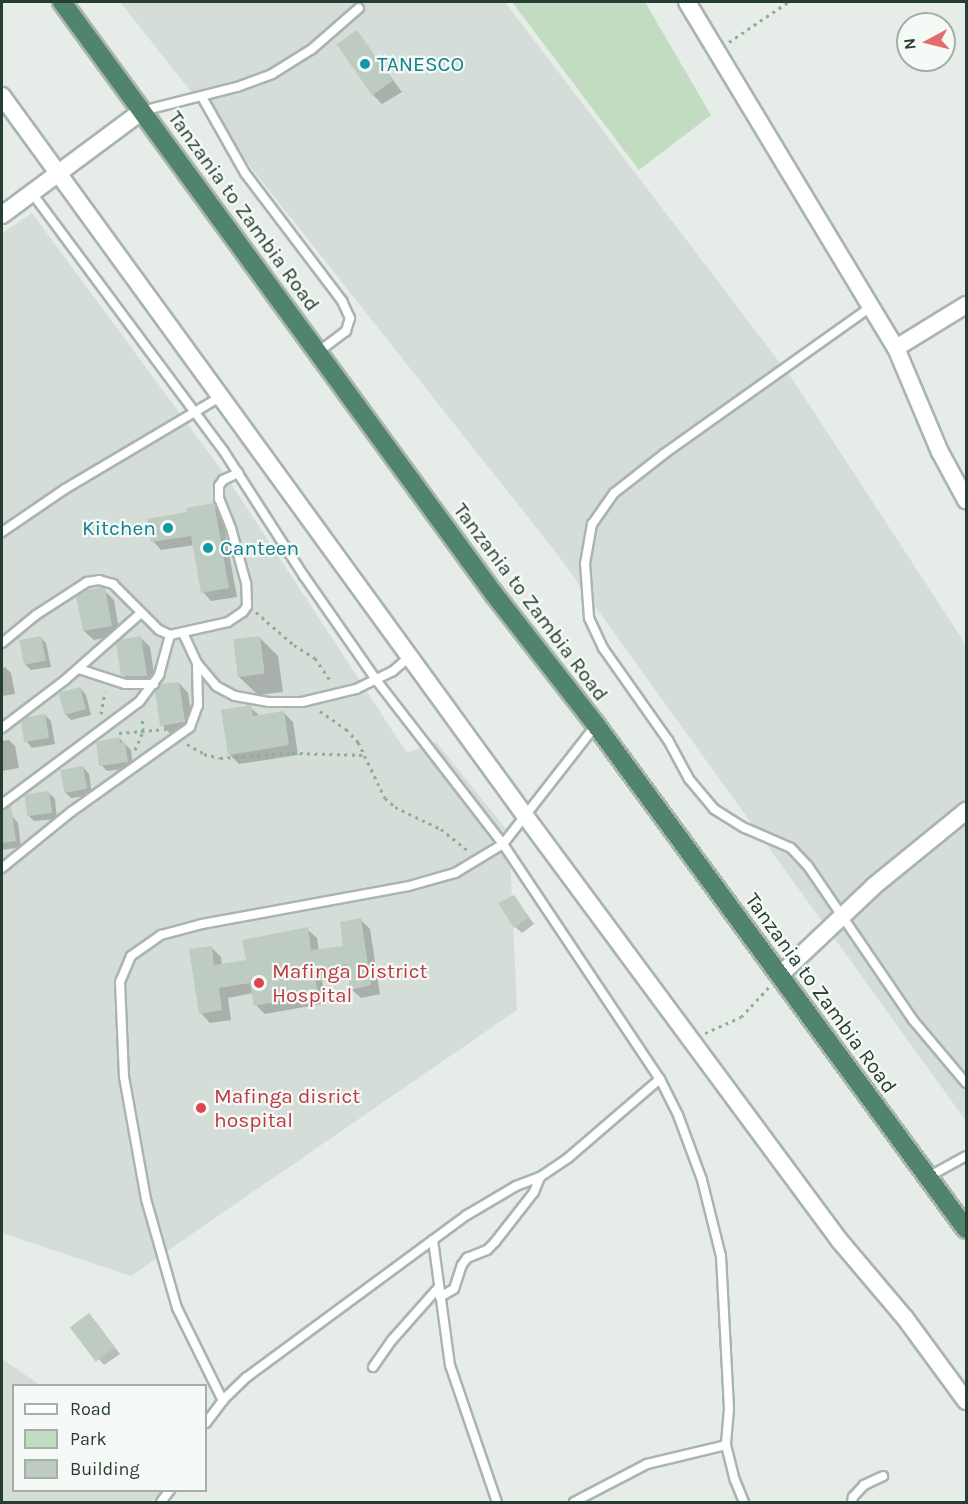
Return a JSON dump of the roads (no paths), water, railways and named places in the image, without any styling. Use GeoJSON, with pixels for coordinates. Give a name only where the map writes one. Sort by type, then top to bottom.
{"type":"FeatureCollection","features":[{"type":"Feature","properties":{"kind":"highway","name":"Tanzania to Zambia Road"},"geometry":{"type":"LineString","coordinates":[[62,2],[494,594],[596,725],[966,1229]]}},
{"type":"Feature","properties":{"kind":"street"},"geometry":{"type":"LineString","coordinates":[[687,2],[715,52],[896,348],[940,452],[966,500]]}},
{"type":"Feature","properties":{"kind":"street"},"geometry":{"type":"LineString","coordinates":[[2,96],[218,398],[526,817],[839,1240],[905,1318],[966,1401]]}},
{"type":"Feature","properties":{"kind":"street"},"geometry":{"type":"LineString","coordinates":[[2,215],[142,111]]}},
{"type":"Feature","properties":{"kind":"street"},"geometry":{"type":"LineString","coordinates":[[896,348],[966,304]]}},
{"type":"Feature","properties":{"kind":"street"},"geometry":{"type":"LineString","coordinates":[[780,975],[839,916],[966,811]]}},
{"type":"Feature","properties":{"kind":"lane"},"geometry":{"type":"LineString","coordinates":[[142,111],[237,87],[272,74],[312,49],[359,8]]}},
{"type":"Feature","properties":{"kind":"lane"},"geometry":{"type":"LineString","coordinates":[[202,96],[245,173],[342,301],[350,318],[346,331],[318,352]]}},
{"type":"Feature","properties":{"kind":"lane"},"geometry":{"type":"LineString","coordinates":[[32,193],[195,412],[377,681],[502,844],[660,1079],[678,1115],[702,1180],[721,1256],[729,1409],[726,1445],[744,1503]]}},
{"type":"Feature","properties":{"kind":"lane"},"geometry":{"type":"LineString","coordinates":[[872,306],[664,454],[614,493],[592,524],[585,563],[589,618],[603,648],[668,740],[689,779],[714,809],[745,828],[791,848],[807,866],[839,916],[913,1020],[966,1083]]}},
{"type":"Feature","properties":{"kind":"lane"},"geometry":{"type":"LineString","coordinates":[[2,532],[65,489],[218,398]]}},
{"type":"Feature","properties":{"kind":"lane"},"geometry":{"type":"LineString","coordinates":[[2,643],[36,615],[87,582],[99,580],[113,584],[159,630],[170,634],[228,622],[243,612],[247,606],[244,574],[219,499],[219,486],[224,480],[237,473]]}},
{"type":"Feature","properties":{"kind":"lane"},"geometry":{"type":"LineString","coordinates":[[2,728],[79,669],[141,613]]}},
{"type":"Feature","properties":{"kind":"lane"},"geometry":{"type":"LineString","coordinates":[[183,633],[197,663],[216,686],[235,696],[269,702],[302,702],[377,681],[409,657]]}},
{"type":"Feature","properties":{"kind":"lane"},"geometry":{"type":"LineString","coordinates":[[2,804],[139,702],[154,684],[170,634]]}},
{"type":"Feature","properties":{"kind":"lane"},"geometry":{"type":"LineString","coordinates":[[2,868],[71,812],[178,738],[190,727],[198,705],[197,663]]}},
{"type":"Feature","properties":{"kind":"lane"},"geometry":{"type":"LineString","coordinates":[[79,669],[125,684],[154,684]]}},
{"type":"Feature","properties":{"kind":"lane"},"geometry":{"type":"LineString","coordinates":[[223,1401],[177,1308],[146,1199],[124,1077],[122,1053],[120,982],[130,956],[161,935],[202,924],[409,886],[455,873],[479,861],[502,844],[526,817],[596,725]]}},
{"type":"Feature","properties":{"kind":"lane"},"geometry":{"type":"LineString","coordinates":[[207,1422],[223,1401],[247,1377],[433,1240],[496,1198],[540,1177],[568,1158],[660,1079]]}},
{"type":"Feature","properties":{"kind":"lane"},"geometry":{"type":"LineString","coordinates":[[928,1178],[966,1156]]}},
{"type":"Feature","properties":{"kind":"lane"},"geometry":{"type":"LineString","coordinates":[[440,1297],[454,1289],[462,1264],[467,1258],[487,1250],[495,1242],[534,1191],[540,1177]]}},
{"type":"Feature","properties":{"kind":"lane"},"geometry":{"type":"LineString","coordinates":[[433,1240],[450,1365],[497,1503]]}},
{"type":"Feature","properties":{"kind":"lane"},"geometry":{"type":"LineString","coordinates":[[373,1367],[392,1340],[438,1288]]}},
{"type":"Feature","properties":{"kind":"lane"},"geometry":{"type":"LineString","coordinates":[[574,1503],[647,1464],[726,1445]]}},
{"type":"Feature","properties":{"kind":"lane"},"geometry":{"type":"LineString","coordinates":[[852,1503],[853,1497],[864,1485],[883,1476]]}},
{"type":"Feature","properties":{"kind":"place","name":"TANESCO"},"geometry":{"type":"Point","coordinates":[365,64]}},
{"type":"Feature","properties":{"kind":"place","name":"Kitchen"},"geometry":{"type":"Point","coordinates":[168,528]}},
{"type":"Feature","properties":{"kind":"place","name":"Canteen"},"geometry":{"type":"Point","coordinates":[208,548]}},
{"type":"Feature","properties":{"kind":"place","name":"Mafinga District Hospital"},"geometry":{"type":"Point","coordinates":[259,983]}},
{"type":"Feature","properties":{"kind":"place","name":"Mafinga disrict hospital"},"geometry":{"type":"Point","coordinates":[201,1108]}}]}
